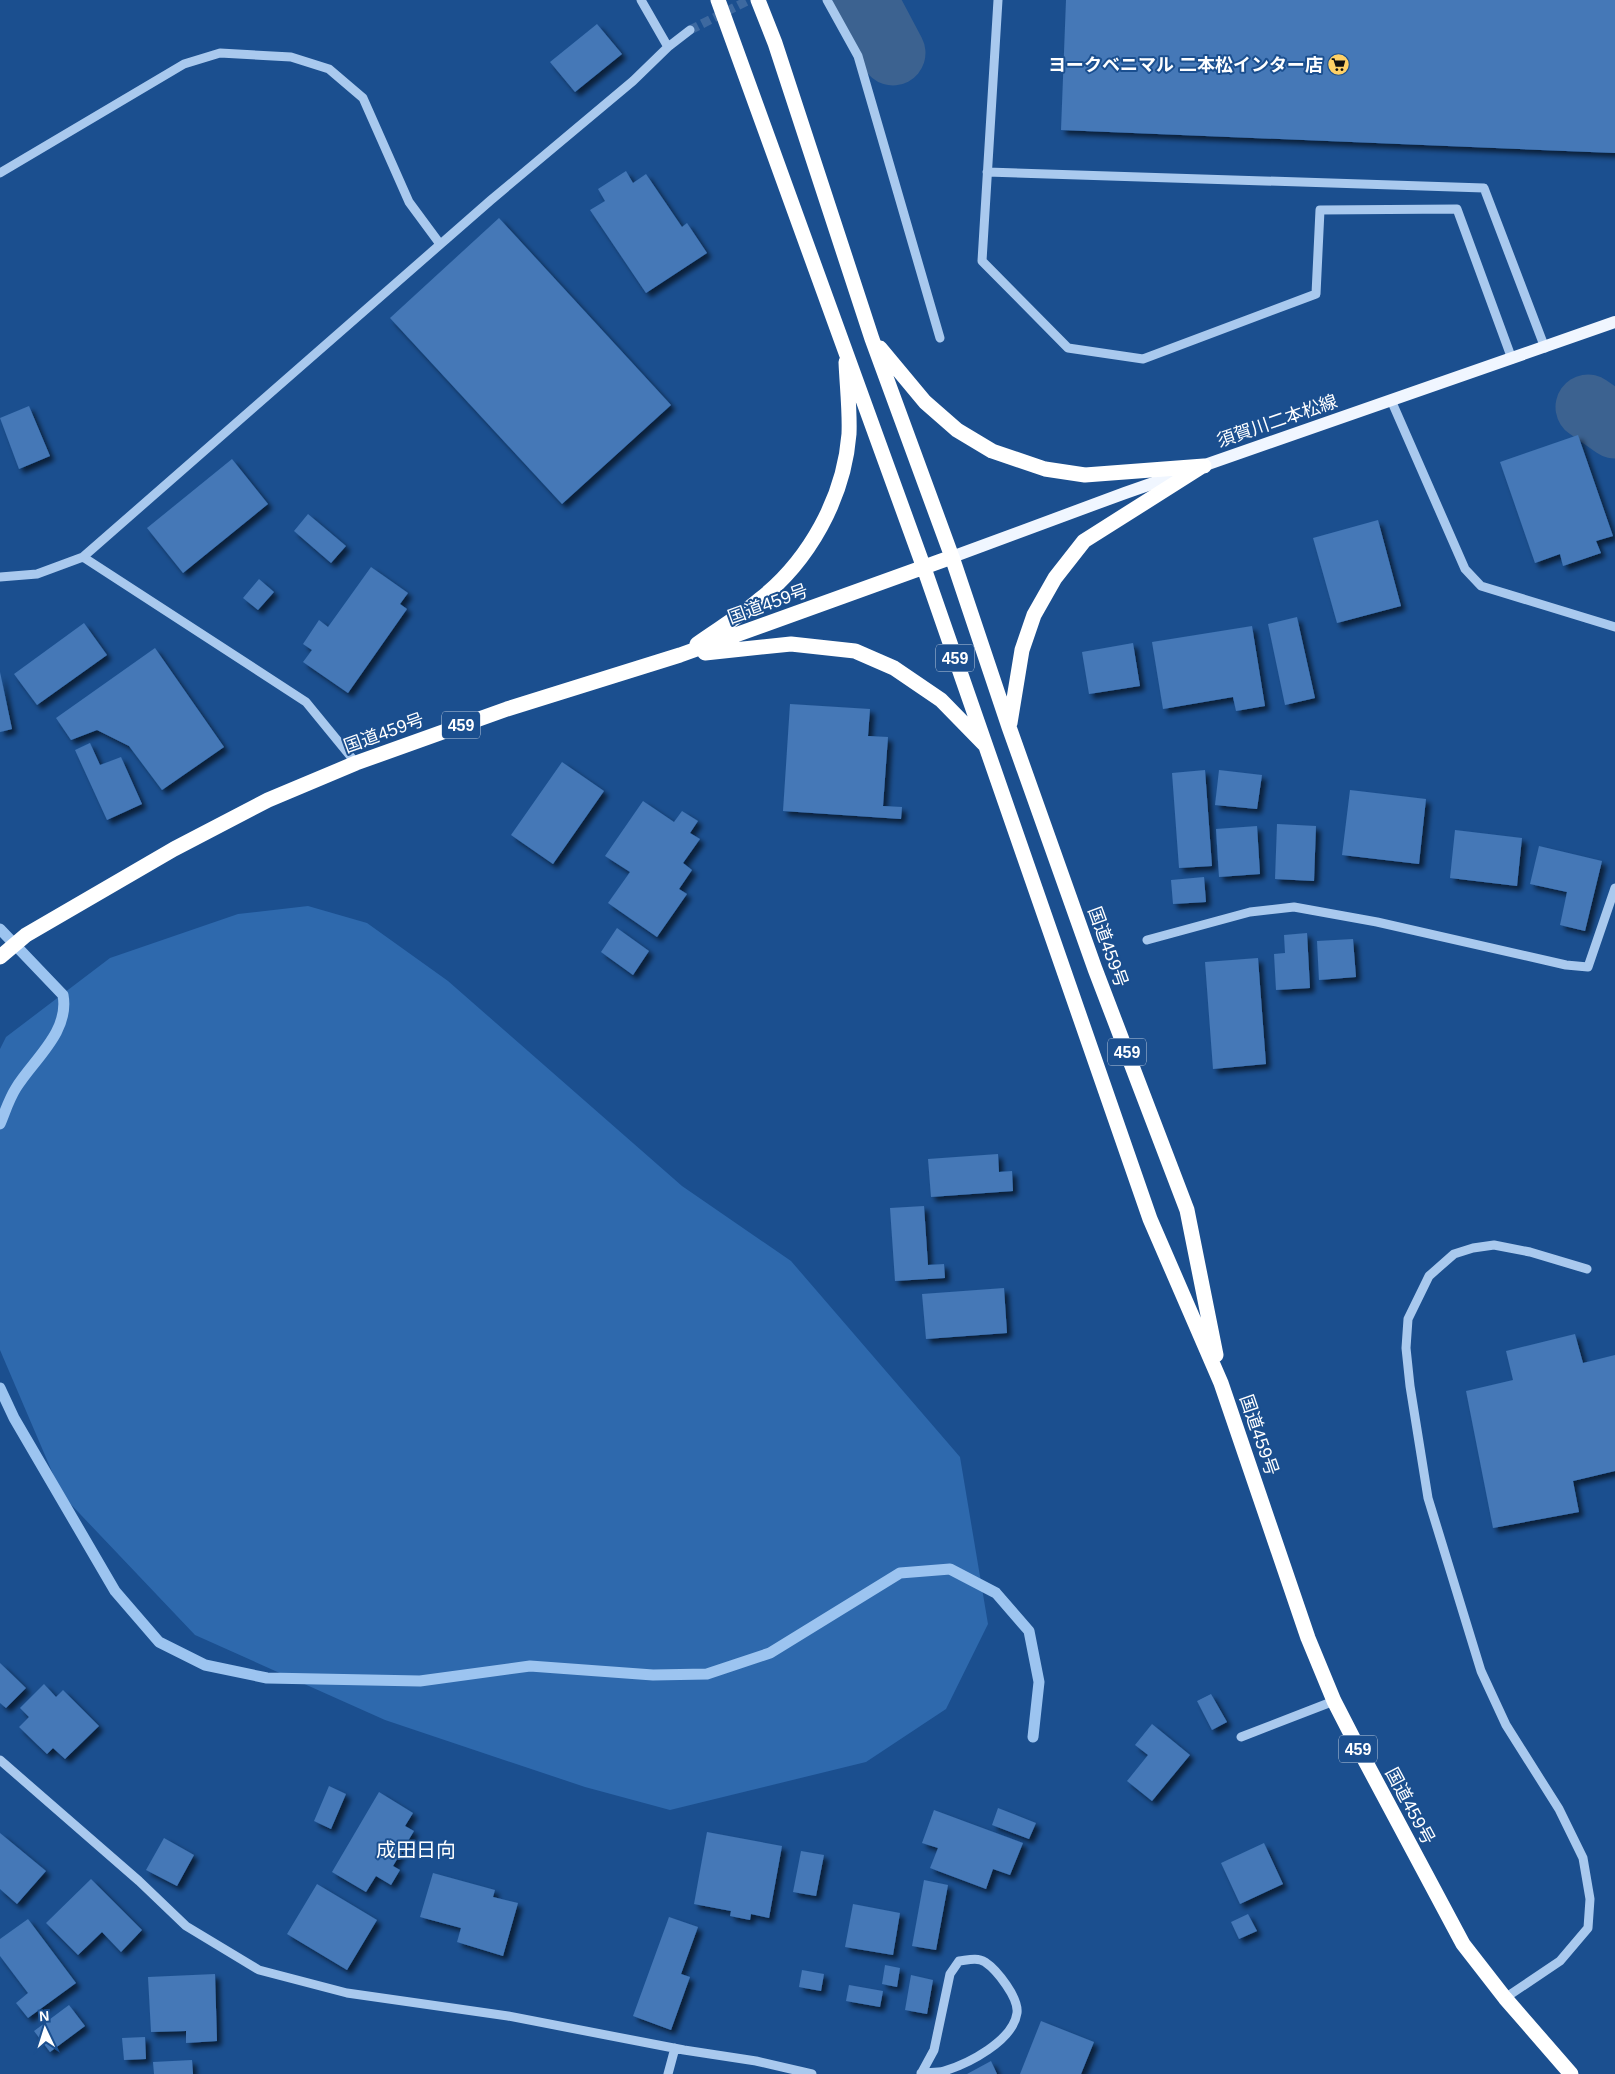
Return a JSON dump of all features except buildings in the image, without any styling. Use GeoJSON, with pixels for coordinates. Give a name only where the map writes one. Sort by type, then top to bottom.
{"type":"FeatureCollection","features":[{"type":"Feature","properties":{"kind":"highway"},"geometry":{"type":"LineString","coordinates":[[718,0],[846,348],[924,568]]}},
{"type":"Feature","properties":{"kind":"highway"},"geometry":{"type":"LineString","coordinates":[[758,0],[775,43],[872,339],[952,557]]}},
{"type":"Feature","properties":{"kind":"highway"},"geometry":{"type":"LineString","coordinates":[[872,339],[925,402],[957,430],[992,451],[1045,469],[1085,475],[1204,466]]}},
{"type":"Feature","properties":{"kind":"highway"},"geometry":{"type":"LineString","coordinates":[[680,655],[760,600],[813,542],[830,510],[843,473],[849,434],[846,348]]}},
{"type":"Feature","properties":{"kind":"highway"},"geometry":{"type":"LineString","coordinates":[[1009,727],[1022,650],[1034,615],[1055,578],[1084,541],[1204,466]]}},
{"type":"Feature","properties":{"kind":"highway","name":"国道459号"},"geometry":{"type":"LineString","coordinates":[[0,957],[26,935],[174,849],[268,800],[356,763],[507,709],[680,655],[952,557],[1009,727],[1095,969],[1187,1210],[1221,1383]]}},
{"type":"Feature","properties":{"kind":"highway","name":"国道459号"},"geometry":{"type":"LineString","coordinates":[[924,568],[1150,1219],[1221,1383],[1308,1638],[1334,1701],[1464,1944],[1505,1998],[1571,2074]]}},
{"type":"Feature","properties":{"kind":"highway"},"geometry":{"type":"LineString","coordinates":[[680,655],[791,644],[855,651],[894,668],[941,700],[986,747]]}},
{"type":"Feature","properties":{"kind":"main road","name":"須賀川二本松線"},"geometry":{"type":"LineString","coordinates":[[952,557],[1391,400],[1614,326]]}},
{"type":"Feature","properties":{"kind":"street"},"geometry":{"type":"LineString","coordinates":[[641,0],[668,47]]}},
{"type":"Feature","properties":{"kind":"street"},"geometry":{"type":"LineString","coordinates":[[827,0],[858,56],[940,338]]}},
{"type":"Feature","properties":{"kind":"street"},"geometry":{"type":"LineString","coordinates":[[998,0],[982,261],[1068,348],[1143,359],[1316,294],[1320,210],[1457,209],[1512,359]]}},
{"type":"Feature","properties":{"kind":"street"},"geometry":{"type":"LineString","coordinates":[[0,577],[37,574],[84,557],[440,244],[633,81],[668,47],[690,30]]}},
{"type":"Feature","properties":{"kind":"street"},"geometry":{"type":"LineString","coordinates":[[0,173],[184,64],[220,53],[291,57],[329,69],[363,98],[409,202],[440,244]]}},
{"type":"Feature","properties":{"kind":"street"},"geometry":{"type":"LineString","coordinates":[[987,172],[1484,188],[1545,348]]}},
{"type":"Feature","properties":{"kind":"street"},"geometry":{"type":"LineString","coordinates":[[1391,400],[1465,570],[1481,586],[1615,627]]}},
{"type":"Feature","properties":{"kind":"street"},"geometry":{"type":"LineString","coordinates":[[84,557],[306,702],[356,763]]}},
{"type":"Feature","properties":{"kind":"street"},"geometry":{"type":"LineString","coordinates":[[1147,940],[1250,912],[1294,907],[1377,922],[1566,965],[1588,967],[1615,888]]}},
{"type":"Feature","properties":{"kind":"street"},"geometry":{"type":"LineString","coordinates":[[1505,1998],[1560,1962],[1588,1928],[1590,1899],[1583,1858],[1559,1809],[1506,1725],[1481,1671],[1428,1498],[1408,1376],[1406,1348],[1408,1318],[1429,1276],[1454,1254],[1473,1248],[1494,1245],[1530,1252],[1587,1269]]}},
{"type":"Feature","properties":{"kind":"street"},"geometry":{"type":"LineString","coordinates":[[1241,1737],[1334,1701]]}},
{"type":"Feature","properties":{"kind":"street"},"geometry":{"type":"LineString","coordinates":[[0,1760],[131,1874],[186,1926],[259,1970],[347,1993],[508,2016],[675,2048],[756,2061],[812,2074]]}},
{"type":"Feature","properties":{"kind":"street"},"geometry":{"type":"LineString","coordinates":[[974,1959],[985,1962],[1003,1981],[1014,1997],[1017,2013],[1009,2031],[988,2050],[962,2065],[942,2072],[921,2074],[934,2050],[950,1974],[959,1961],[974,1959]]}},
{"type":"Feature","properties":{"kind":"street"},"geometry":{"type":"LineString","coordinates":[[668,2074],[675,2048]]}},
{"type":"Feature","properties":{"kind":"shaded area"},"geometry":{"type":"Polygon","coordinates":[[[308,906],[367,923],[448,981],[682,1186],[791,1261],[960,1457],[988,1624],[946,1709],[866,1762],[670,1810],[585,1787],[385,1720],[195,1635],[62,1495],[0,1350],[0,1049],[6,1037],[110,958],[238,914],[308,906]]]}},
{"type":"Feature","properties":{"kind":"waterway"},"geometry":{"type":"LineString","coordinates":[[865,0],[893,53]]}},
{"type":"Feature","properties":{"kind":"waterway"},"geometry":{"type":"LineString","coordinates":[[1588,407],[1615,426]]}},
{"type":"Feature","properties":{"kind":"waterway"},"geometry":{"type":"LineString","coordinates":[[0,929],[63,995],[64,1008],[56,1033],[16,1088],[0,1124]]}},
{"type":"Feature","properties":{"kind":"waterway"},"geometry":{"type":"LineString","coordinates":[[0,1388],[14,1418],[115,1591],[159,1642],[205,1665],[267,1678],[420,1681],[530,1666],[653,1675],[707,1674],[770,1653],[900,1573],[950,1569],[996,1593],[1029,1631],[1039,1682],[1033,1737]]}},
{"type":"Feature","properties":{"kind":"tunnel"},"geometry":{"type":"LineString","coordinates":[[690,30],[749,0]]}},
{"type":"Feature","properties":{"kind":"place","name":"ヨークベニマル 二本松インター店"},"geometry":{"type":"Point","coordinates":[1339,65]}},
{"type":"Feature","properties":{"kind":"district","name":"成田日向"},"geometry":{"type":"Point","coordinates":[416,1850]}}]}
